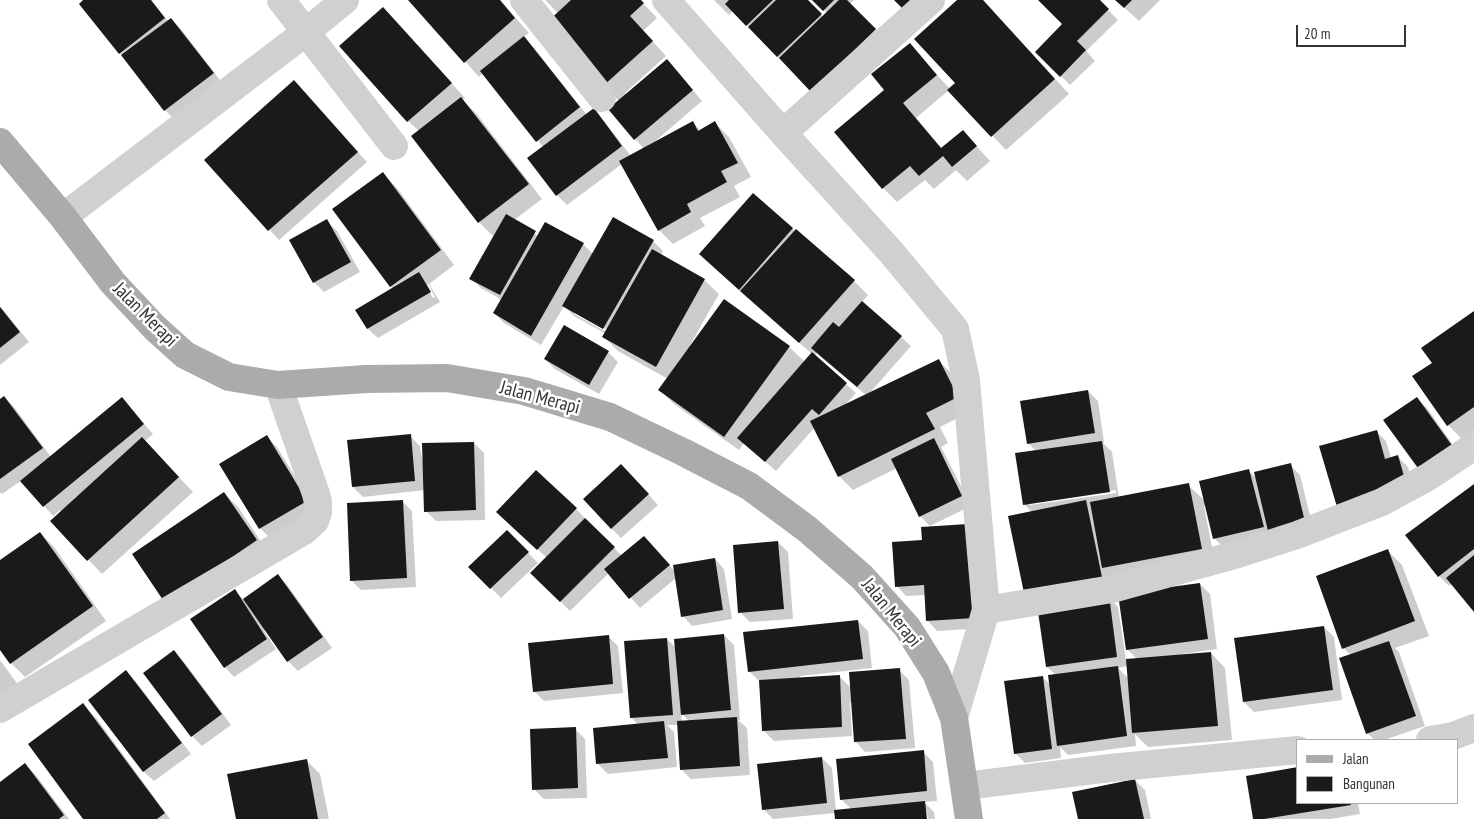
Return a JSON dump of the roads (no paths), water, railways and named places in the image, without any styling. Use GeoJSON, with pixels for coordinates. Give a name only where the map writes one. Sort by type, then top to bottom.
{"type":"FeatureCollection","features":[{"type":"Feature","properties":{"kind":"main road","name":"Jalan Merapi"},"geometry":{"type":"LineString","coordinates":[[0,142],[63,217],[113,283],[155,328],[185,355],[229,376],[278,385],[366,379],[447,378],[524,391],[610,417],[749,486],[808,529],[862,577],[912,635],[936,673],[954,718],[969,819]]}},
{"type":"Feature","properties":{"kind":"street"},"geometry":{"type":"LineString","coordinates":[[282,0],[394,146]]}},
{"type":"Feature","properties":{"kind":"street"},"geometry":{"type":"LineString","coordinates":[[63,217],[306,32],[345,0]]}},
{"type":"Feature","properties":{"kind":"street"},"geometry":{"type":"LineString","coordinates":[[524,0],[602,98]]}},
{"type":"Feature","properties":{"kind":"street"},"geometry":{"type":"LineString","coordinates":[[666,0],[891,252],[955,329],[966,380],[986,610],[954,718]]}},
{"type":"Feature","properties":{"kind":"street"},"geometry":{"type":"LineString","coordinates":[[783,133],[931,0]]}},
{"type":"Feature","properties":{"kind":"street"},"geometry":{"type":"LineString","coordinates":[[0,709],[296,536],[315,521],[318,512],[316,494],[278,385]]}},
{"type":"Feature","properties":{"kind":"street"},"geometry":{"type":"LineString","coordinates":[[986,610],[1112,589],[1297,535],[1382,502],[1428,477],[1474,446]]}},
{"type":"Feature","properties":{"kind":"street"},"geometry":{"type":"LineString","coordinates":[[1436,739],[1453,736],[1474,728]]}},
{"type":"Feature","properties":{"kind":"street"},"geometry":{"type":"LineString","coordinates":[[965,786],[1110,768],[1296,750]]}}]}
